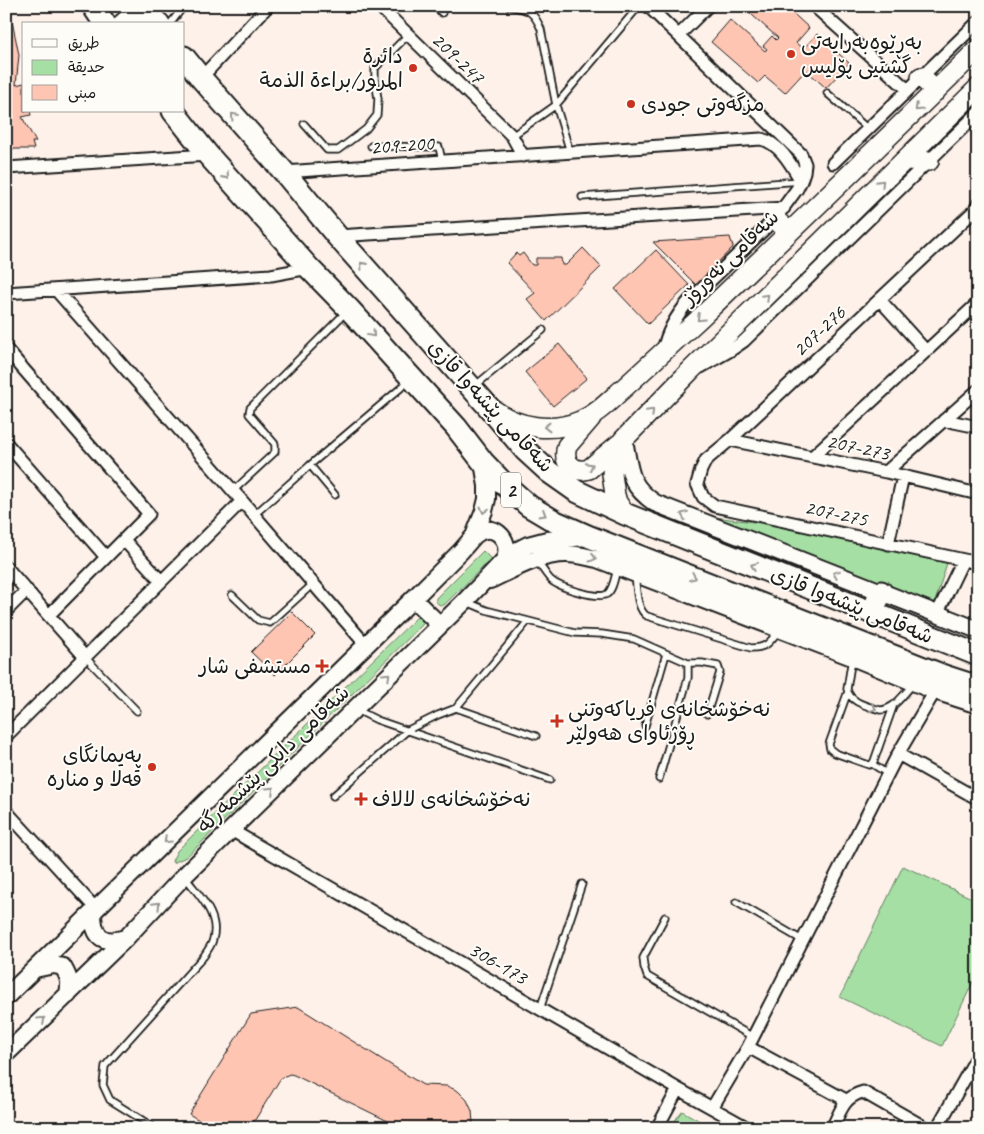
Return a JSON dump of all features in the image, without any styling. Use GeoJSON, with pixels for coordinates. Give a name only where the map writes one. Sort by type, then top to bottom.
{"type":"FeatureCollection","features":[{"type":"Feature","properties":{"kind":"highway"},"geometry":{"type":"LineString","coordinates":[[93,6],[104,22]]}},
{"type":"Feature","properties":{"kind":"highway"},"geometry":{"type":"LineString","coordinates":[[147,6],[158,22]]}},
{"type":"Feature","properties":{"kind":"highway"},"geometry":{"type":"LineString","coordinates":[[126,22],[130,18],[141,15],[156,22]]}},
{"type":"Feature","properties":{"kind":"highway","name":"شەقامی پێشەوا قازی"},"geometry":{"type":"LineString","coordinates":[[185,58],[337,236],[525,450],[549,472],[576,491],[625,514],[978,655]]}},
{"type":"Feature","properties":{"kind":"highway","name":"شەقامی پێشەوا قازی"},"geometry":{"type":"LineString","coordinates":[[174,112],[208,154],[309,268],[412,378],[504,484],[529,506],[556,522],[590,537],[626,563],[930,680],[978,687]]}},
{"type":"Feature","properties":{"kind":"highway"},"geometry":{"type":"LineString","coordinates":[[872,613],[881,592]]}},
{"type":"Feature","properties":{"kind":"main road","name":"شەقامی نەورۆز"},"geometry":{"type":"LineString","coordinates":[[486,404],[514,421],[546,428],[578,422],[593,415],[662,354],[978,49]]}},
{"type":"Feature","properties":{"kind":"main road"},"geometry":{"type":"LineString","coordinates":[[914,83],[936,91]]}},
{"type":"Feature","properties":{"kind":"main road"},"geometry":{"type":"LineString","coordinates":[[593,415],[565,451],[568,462],[578,470],[589,469],[624,440],[690,372],[978,88]]}},
{"type":"Feature","properties":{"kind":"main road"},"geometry":{"type":"LineString","coordinates":[[904,160],[929,160]]}},
{"type":"Feature","properties":{"kind":"main road"},"geometry":{"type":"LineString","coordinates":[[780,214],[789,232]]}},
{"type":"Feature","properties":{"kind":"main road"},"geometry":{"type":"LineString","coordinates":[[624,440],[614,460],[612,474],[615,495],[625,514]]}},
{"type":"Feature","properties":{"kind":"street"},"geometry":{"type":"LineString","coordinates":[[200,78],[268,6]]}},
{"type":"Feature","properties":{"kind":"street","name":"209-247"},"geometry":{"type":"LineString","coordinates":[[379,6],[391,10],[408,34],[512,136],[523,156]]}},
{"type":"Feature","properties":{"kind":"street"},"geometry":{"type":"LineString","coordinates":[[648,6],[801,154],[805,164],[801,181],[780,214],[679,312],[665,339],[662,354]]}},
{"type":"Feature","properties":{"kind":"street"},"geometry":{"type":"LineString","coordinates":[[679,35],[708,6]]}},
{"type":"Feature","properties":{"kind":"street"},"geometry":{"type":"LineString","coordinates":[[814,6],[914,83]]}},
{"type":"Feature","properties":{"kind":"street"},"geometry":{"type":"LineString","coordinates":[[833,162],[978,22]]}},
{"type":"Feature","properties":{"kind":"street"},"geometry":{"type":"LineString","coordinates":[[690,372],[717,359],[744,341],[929,160],[973,125],[978,113]]}},
{"type":"Feature","properties":{"kind":"street","name":"209-200"},"geometry":{"type":"LineString","coordinates":[[284,172],[764,140],[782,152],[801,181]]}},
{"type":"Feature","properties":{"kind":"street"},"geometry":{"type":"LineString","coordinates":[[6,168],[208,154]]}},
{"type":"Feature","properties":{"kind":"street","name":"207-276"},"geometry":{"type":"LineString","coordinates":[[697,484],[700,470],[706,460],[730,440],[880,300],[976,207]]}},
{"type":"Feature","properties":{"kind":"street"},"geometry":{"type":"LineString","coordinates":[[337,236],[780,214]]}},
{"type":"Feature","properties":{"kind":"street"},"geometry":{"type":"LineString","coordinates":[[6,293],[271,275],[309,268]]}},
{"type":"Feature","properties":{"kind":"street"},"geometry":{"type":"LineString","coordinates":[[56,290],[366,645]]}},
{"type":"Feature","properties":{"kind":"street"},"geometry":{"type":"LineString","coordinates":[[880,300],[926,351]]}},
{"type":"Feature","properties":{"kind":"street"},"geometry":{"type":"LineString","coordinates":[[812,457],[926,351],[975,310]]}},
{"type":"Feature","properties":{"kind":"street"},"geometry":{"type":"LineString","coordinates":[[6,349],[149,514],[48,615]]}},
{"type":"Feature","properties":{"kind":"street"},"geometry":{"type":"LineString","coordinates":[[886,472],[978,390]]}},
{"type":"Feature","properties":{"kind":"street"},"geometry":{"type":"LineString","coordinates":[[944,420],[978,427]]}},
{"type":"Feature","properties":{"kind":"street"},"geometry":{"type":"LineString","coordinates":[[624,440],[634,484],[643,495],[655,503],[978,630]]}},
{"type":"Feature","properties":{"kind":"street","name":"207-273"},"geometry":{"type":"LineString","coordinates":[[730,440],[886,472],[978,494]]}},
{"type":"Feature","properties":{"kind":"street"},"geometry":{"type":"LineString","coordinates":[[6,443],[106,557]]}},
{"type":"Feature","properties":{"kind":"street","name":"شەقامی دایکی پێشمەرگە"},"geometry":{"type":"LineString","coordinates":[[6,997],[461,551],[474,536],[484,511],[488,486],[484,462]]}},
{"type":"Feature","properties":{"kind":"street"},"geometry":{"type":"LineString","coordinates":[[888,544],[903,476]]}},
{"type":"Feature","properties":{"kind":"street","name":"207-275"},"geometry":{"type":"LineString","coordinates":[[697,484],[703,497],[715,506],[978,563]]}},
{"type":"Feature","properties":{"kind":"street"},"geometry":{"type":"LineString","coordinates":[[6,736],[242,501]]}},
{"type":"Feature","properties":{"kind":"street"},"geometry":{"type":"LineString","coordinates":[[474,536],[485,530],[492,530],[498,533],[506,544],[505,560]]}},
{"type":"Feature","properties":{"kind":"street","name":"شەقامی دایکی پێشمەرگە"},"geometry":{"type":"LineString","coordinates":[[6,1054],[126,938],[184,876],[465,601],[510,554],[537,542],[590,537]]}},
{"type":"Feature","properties":{"kind":"street"},"geometry":{"type":"LineString","coordinates":[[124,540],[161,581]]}},
{"type":"Feature","properties":{"kind":"street"},"geometry":{"type":"LineString","coordinates":[[481,584],[536,559],[557,554],[626,563],[780,630],[853,649]]}},
{"type":"Feature","properties":{"kind":"street"},"geometry":{"type":"LineString","coordinates":[[936,614],[963,560]]}},
{"type":"Feature","properties":{"kind":"street"},"geometry":{"type":"LineString","coordinates":[[6,567],[85,657]]}},
{"type":"Feature","properties":{"kind":"street"},"geometry":{"type":"LineString","coordinates":[[6,611],[27,590]]}},
{"type":"Feature","properties":{"kind":"street"},"geometry":{"type":"LineString","coordinates":[[413,599],[440,625]]}},
{"type":"Feature","properties":{"kind":"street"},"geometry":{"type":"LineString","coordinates":[[712,1108],[750,1042],[888,774],[930,680],[978,705]]}},
{"type":"Feature","properties":{"kind":"street"},"geometry":{"type":"LineString","coordinates":[[898,754],[978,799]]}},
{"type":"Feature","properties":{"kind":"street"},"geometry":{"type":"LineString","coordinates":[[6,811],[94,911],[93,923],[100,936],[106,941],[126,938]]}},
{"type":"Feature","properties":{"kind":"street","name":"306-173"},"geometry":{"type":"LineString","coordinates":[[231,830],[748,1128]]}},
{"type":"Feature","properties":{"kind":"street"},"geometry":{"type":"LineString","coordinates":[[35,969],[54,965],[63,967],[70,982],[68,995]]}},
{"type":"Feature","properties":{"kind":"street"},"geometry":{"type":"LineString","coordinates":[[750,1042],[846,1100]]}},
{"type":"Feature","properties":{"kind":"street"},"geometry":{"type":"LineString","coordinates":[[937,1128],[978,1055]]}},
{"type":"Feature","properties":{"kind":"street"},"geometry":{"type":"LineString","coordinates":[[657,1128],[678,1089]]}},
{"type":"Feature","properties":{"kind":"street"},"geometry":{"type":"LineString","coordinates":[[832,1128],[846,1100],[853,1094],[863,1092],[926,1128]]}},
{"type":"Feature","properties":{"kind":"lane"},"geometry":{"type":"LineString","coordinates":[[172,22],[184,6]]}},
{"type":"Feature","properties":{"kind":"lane"},"geometry":{"type":"LineString","coordinates":[[434,6],[442,13]]}},
{"type":"Feature","properties":{"kind":"lane"},"geometry":{"type":"LineString","coordinates":[[509,6],[532,13],[541,29],[556,105],[570,152]]}},
{"type":"Feature","properties":{"kind":"lane"},"geometry":{"type":"LineString","coordinates":[[512,136],[556,105],[639,6]]}},
{"type":"Feature","properties":{"kind":"lane"},"geometry":{"type":"LineString","coordinates":[[304,124],[327,150],[338,150],[366,129],[377,115],[376,68],[408,34]]}},
{"type":"Feature","properties":{"kind":"lane"},"geometry":{"type":"LineString","coordinates":[[827,93],[868,128]]}},
{"type":"Feature","properties":{"kind":"lane"},"geometry":{"type":"LineString","coordinates":[[371,146],[439,147],[442,162]]}},
{"type":"Feature","properties":{"kind":"lane"},"geometry":{"type":"LineString","coordinates":[[582,197],[801,181]]}},
{"type":"Feature","properties":{"kind":"lane"},"geometry":{"type":"LineString","coordinates":[[233,491],[275,452],[275,444],[249,414],[250,408],[349,309]]}},
{"type":"Feature","properties":{"kind":"lane"},"geometry":{"type":"LineString","coordinates":[[472,388],[543,330]]}},
{"type":"Feature","properties":{"kind":"lane"},"geometry":{"type":"LineString","coordinates":[[254,515],[412,378]]}},
{"type":"Feature","properties":{"kind":"lane"},"geometry":{"type":"LineString","coordinates":[[310,465],[335,495]]}},
{"type":"Feature","properties":{"kind":"lane"},"geometry":{"type":"LineString","coordinates":[[536,559],[551,580],[574,591],[600,597],[607,594],[626,563]]}},
{"type":"Feature","properties":{"kind":"lane"},"geometry":{"type":"LineString","coordinates":[[626,563],[640,608],[643,614],[647,616],[751,648],[766,646],[780,630]]}},
{"type":"Feature","properties":{"kind":"lane"},"geometry":{"type":"LineString","coordinates":[[232,595],[258,620],[270,623],[313,584]]}},
{"type":"Feature","properties":{"kind":"lane"},"geometry":{"type":"LineString","coordinates":[[465,601],[486,610],[574,633],[602,634],[634,639],[688,662],[718,666],[720,672],[707,714]]}},
{"type":"Feature","properties":{"kind":"lane"},"geometry":{"type":"LineString","coordinates":[[333,796],[408,730],[456,708],[528,621]]}},
{"type":"Feature","properties":{"kind":"lane"},"geometry":{"type":"LineString","coordinates":[[853,649],[847,689],[848,694],[830,748],[835,753],[869,765],[872,764],[888,774]]}},
{"type":"Feature","properties":{"kind":"lane"},"geometry":{"type":"LineString","coordinates":[[645,726],[666,654]]}},
{"type":"Feature","properties":{"kind":"lane"},"geometry":{"type":"LineString","coordinates":[[85,657],[137,711]]}},
{"type":"Feature","properties":{"kind":"lane"},"geometry":{"type":"LineString","coordinates":[[658,779],[688,678],[688,662]]}},
{"type":"Feature","properties":{"kind":"lane"},"geometry":{"type":"LineString","coordinates":[[848,694],[853,700],[884,710],[930,680]]}},
{"type":"Feature","properties":{"kind":"lane"},"geometry":{"type":"LineString","coordinates":[[872,764],[892,706]]}},
{"type":"Feature","properties":{"kind":"lane"},"geometry":{"type":"LineString","coordinates":[[354,708],[377,720],[550,780]]}},
{"type":"Feature","properties":{"kind":"lane"},"geometry":{"type":"LineString","coordinates":[[456,708],[536,736]]}},
{"type":"Feature","properties":{"kind":"lane"},"geometry":{"type":"LineString","coordinates":[[155,1128],[110,1100],[102,1085],[105,1066],[204,956],[213,940],[215,923],[212,914],[184,876]]}},
{"type":"Feature","properties":{"kind":"lane"},"geometry":{"type":"LineString","coordinates":[[540,1009],[582,884]]}},
{"type":"Feature","properties":{"kind":"lane"},"geometry":{"type":"LineString","coordinates":[[736,902],[802,940]]}},
{"type":"Feature","properties":{"kind":"lane"},"geometry":{"type":"LineString","coordinates":[[666,917],[643,958],[647,976],[750,1042]]}},
{"type":"Feature","properties":{"kind":"green space"},"geometry":{"type":"Polygon","coordinates":[[[715,517],[769,524],[947,563],[934,605],[715,517]]]}},
{"type":"Feature","properties":{"kind":"green space"},"geometry":{"type":"Polygon","coordinates":[[[483,551],[491,559],[444,605],[438,604],[436,598],[483,551]]]}},
{"type":"Feature","properties":{"kind":"green space"},"geometry":{"type":"Polygon","coordinates":[[[417,617],[420,617],[424,623],[201,843],[186,857],[173,863],[172,861],[177,851],[417,617]]]}},
{"type":"Feature","properties":{"kind":"green space"},"geometry":{"type":"Polygon","coordinates":[[[903,866],[978,901],[978,972],[942,1046],[840,997],[903,866]]]}},
{"type":"Feature","properties":{"kind":"green space"},"geometry":{"type":"Polygon","coordinates":[[[682,1111],[707,1125],[706,1128],[683,1128],[673,1123],[682,1111]]]}},
{"type":"Feature","properties":{"kind":"building"},"geometry":{"type":"Polygon","coordinates":[[[785,6],[809,28],[796,43],[803,49],[817,34],[849,63],[826,88],[806,70],[785,93],[765,76],[758,83],[711,42],[730,20],[765,51],[767,49],[763,46],[772,36],[776,40],[778,38],[743,7],[785,6]]]}},
{"type":"Feature","properties":{"kind":"building"},"geometry":{"type":"Polygon","coordinates":[[[6,20],[12,21],[19,55],[16,85],[22,84],[22,112],[30,112],[31,115],[22,117],[36,142],[32,142],[34,149],[6,149],[6,20]]]}},
{"type":"Feature","properties":{"kind":"building"},"geometry":{"type":"Polygon","coordinates":[[[730,237],[733,247],[696,285],[653,242],[730,237]]]}},
{"type":"Feature","properties":{"kind":"building"},"geometry":{"type":"Polygon","coordinates":[[[583,248],[601,267],[546,321],[527,299],[535,293],[507,263],[516,253],[519,256],[523,253],[532,265],[536,265],[536,258],[561,258],[562,265],[566,265],[583,248]]]}},
{"type":"Feature","properties":{"kind":"building"},"geometry":{"type":"Polygon","coordinates":[[[656,250],[689,285],[648,324],[615,289],[656,250]]]}},
{"type":"Feature","properties":{"kind":"building"},"geometry":{"type":"Polygon","coordinates":[[[559,344],[587,378],[553,406],[525,372],[559,344]]]}},
{"type":"Feature","properties":{"kind":"building"},"geometry":{"type":"Polygon","coordinates":[[[292,612],[315,635],[275,675],[251,652],[292,612]]]}},
{"type":"Feature","properties":{"kind":"building"},"geometry":{"type":"Polygon","coordinates":[[[298,1007],[423,1085],[447,1086],[458,1091],[467,1100],[472,1111],[472,1128],[402,1128],[290,1074],[282,1077],[279,1081],[250,1128],[212,1128],[189,1114],[251,1014],[298,1007]]]}},
{"type":"Feature","properties":{"kind":"place","name":"بەڕێوەبەرایەتی گشتیی پۆلیس"},"geometry":{"type":"Point","coordinates":[791,54]}},
{"type":"Feature","properties":{"kind":"place","name":"دائرة المرور/براءة الذمة"},"geometry":{"type":"Point","coordinates":[413,68]}},
{"type":"Feature","properties":{"kind":"place","name":"مزگەوتی جودی"},"geometry":{"type":"Point","coordinates":[631,104]}},
{"type":"Feature","properties":{"kind":"place","name":"مستشفى شار"},"geometry":{"type":"Point","coordinates":[322,666]}},
{"type":"Feature","properties":{"kind":"place","name":"نەخۆشخانەی فریاکەوتنی ڕۆژئاوای هەولێر"},"geometry":{"type":"Point","coordinates":[557,721]}},
{"type":"Feature","properties":{"kind":"place","name":"پەیمانگای قەلا و منارە"},"geometry":{"type":"Point","coordinates":[152,767]}},
{"type":"Feature","properties":{"kind":"place","name":"نەخۆشخانەی لالاف"},"geometry":{"type":"Point","coordinates":[361,799]}}]}
